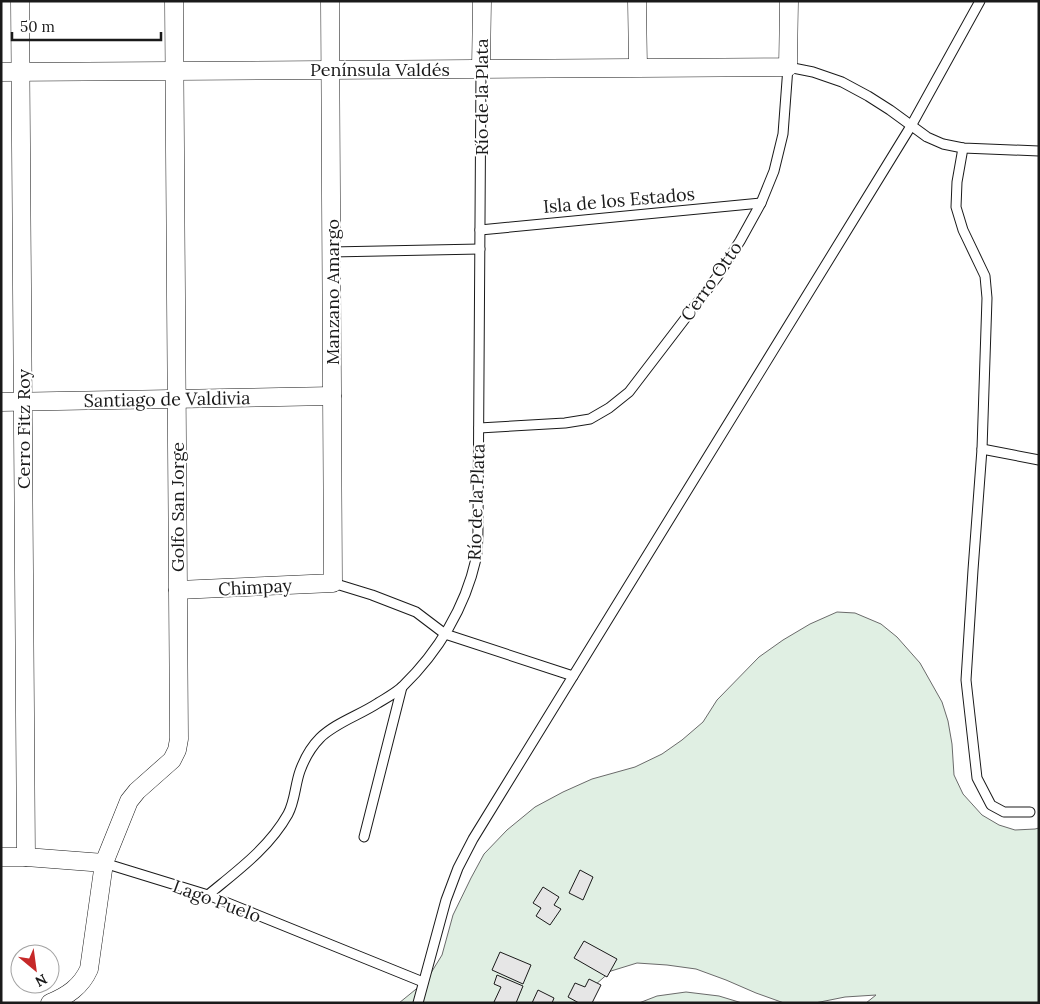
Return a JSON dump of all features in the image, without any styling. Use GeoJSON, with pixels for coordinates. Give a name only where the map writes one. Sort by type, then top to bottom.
{"type":"FeatureCollection","features":[{"type":"Feature","properties":{"kind":"street","name":"Cerro Fitz Roy"},"geometry":{"type":"LineString","coordinates":[[20,1],[26,857]]}},
{"type":"Feature","properties":{"kind":"street","name":"Golfo San Jorge"},"geometry":{"type":"LineString","coordinates":[[50,1003],[72,991],[85,978],[89,969],[104,863],[129,801],[137,791],[172,760],[177,750],[179,739],[174,1]]}},
{"type":"Feature","properties":{"kind":"street","name":"Manzano Amargo"},"geometry":{"type":"LineString","coordinates":[[330,1],[333,583]]}},
{"type":"Feature","properties":{"kind":"street","name":"Río de la Plata"},"geometry":{"type":"LineString","coordinates":[[481,68],[482,1]]}},
{"type":"Feature","properties":{"kind":"street"},"geometry":{"type":"LineString","coordinates":[[637,1],[638,67]]}},
{"type":"Feature","properties":{"kind":"street","name":"Cerro Otto"},"geometry":{"type":"LineString","coordinates":[[788,66],[789,1]]}},
{"type":"Feature","properties":{"kind":"street","name":"Península Valdés"},"geometry":{"type":"LineString","coordinates":[[1,72],[788,66]]}},
{"type":"Feature","properties":{"kind":"street","name":"Santiago de Valdivia"},"geometry":{"type":"LineString","coordinates":[[1,402],[332,396]]}},
{"type":"Feature","properties":{"kind":"street","name":"Chimpay"},"geometry":{"type":"LineString","coordinates":[[178,590],[333,583]]}},
{"type":"Feature","properties":{"kind":"street","name":"Lago Puelo"},"geometry":{"type":"LineString","coordinates":[[1,857],[104,863]]}},
{"type":"Feature","properties":{"kind":"lane"},"geometry":{"type":"LineString","coordinates":[[418,1003],[446,900],[458,868],[485,817],[911,126],[980,1]]}},
{"type":"Feature","properties":{"kind":"lane"},"geometry":{"type":"LineString","coordinates":[[788,66],[842,82],[890,110],[927,137],[943,144],[963,148],[1039,151]]}},
{"type":"Feature","properties":{"kind":"lane","name":"Cerro Otto"},"geometry":{"type":"LineString","coordinates":[[479,428],[565,424],[590,419],[609,408],[629,392],[717,277],[761,203],[774,171],[783,134],[788,66]]}},
{"type":"Feature","properties":{"kind":"lane","name":"Río de la Plata"},"geometry":{"type":"LineString","coordinates":[[208,895],[260,851],[276,833],[289,813],[300,772],[308,754],[320,738],[334,728],[376,705],[402,687],[421,666],[445,634],[462,603],[468,586],[476,557],[478,526],[481,68]]}},
{"type":"Feature","properties":{"kind":"lane"},"geometry":{"type":"LineString","coordinates":[[963,148],[957,182],[956,207],[962,230],[985,276],[987,298],[982,449],[966,680],[977,778],[991,805],[1004,812],[1030,812]]}},
{"type":"Feature","properties":{"kind":"lane","name":"Isla de los Estados"},"geometry":{"type":"LineString","coordinates":[[480,230],[761,203]]}},
{"type":"Feature","properties":{"kind":"lane"},"geometry":{"type":"LineString","coordinates":[[332,252],[480,249]]}},
{"type":"Feature","properties":{"kind":"lane"},"geometry":{"type":"LineString","coordinates":[[982,449],[1039,460]]}},
{"type":"Feature","properties":{"kind":"lane"},"geometry":{"type":"LineString","coordinates":[[333,583],[372,595],[416,612],[445,634],[573,676]]}},
{"type":"Feature","properties":{"kind":"lane"},"geometry":{"type":"LineString","coordinates":[[364,837],[402,687]]}},
{"type":"Feature","properties":{"kind":"lane","name":"Lago Puelo"},"geometry":{"type":"LineString","coordinates":[[104,863],[208,895],[423,982]]}},
{"type":"Feature","properties":{"kind":"green space"},"geometry":{"type":"Polygon","coordinates":[[[837,612],[855,613],[881,624],[897,637],[920,663],[942,702],[948,721],[954,775],[963,794],[982,815],[999,825],[1015,830],[1039,828],[1039,1003],[866,1003],[876,995],[845,997],[815,1003],[784,1003],[696,969],[637,963],[611,971],[587,992],[582,1003],[399,1003],[426,981],[442,955],[453,915],[471,878],[484,854],[507,830],[535,807],[563,792],[592,779],[635,767],[662,754],[703,722],[717,700],[759,657],[810,624],[837,612]]]}},
{"type":"Feature","properties":{"kind":"green space"},"geometry":{"type":"Polygon","coordinates":[[[686,992],[719,996],[742,1003],[639,1003],[657,996],[686,992]]]}},
{"type":"Feature","properties":{"kind":"building"},"geometry":{"type":"Polygon","coordinates":[[[580,870],[593,877],[583,900],[569,893],[580,870]]]}},
{"type":"Feature","properties":{"kind":"building"},"geometry":{"type":"Polygon","coordinates":[[[543,887],[559,897],[554,905],[561,909],[550,925],[536,916],[541,908],[533,903],[543,887]]]}},
{"type":"Feature","properties":{"kind":"building"},"geometry":{"type":"Polygon","coordinates":[[[584,941],[617,959],[607,977],[574,958],[584,941]]]}},
{"type":"Feature","properties":{"kind":"building"},"geometry":{"type":"Polygon","coordinates":[[[500,952],[531,965],[523,984],[492,970],[500,952]]]}},
{"type":"Feature","properties":{"kind":"building"},"geometry":{"type":"Polygon","coordinates":[[[497,975],[523,986],[516,1003],[494,1002],[501,987],[494,984],[497,975]]]}},
{"type":"Feature","properties":{"kind":"building"},"geometry":{"type":"Polygon","coordinates":[[[589,979],[601,985],[592,1003],[579,1003],[568,997],[575,983],[585,987],[589,979]]]}},
{"type":"Feature","properties":{"kind":"building"},"geometry":{"type":"Polygon","coordinates":[[[538,990],[554,998],[552,1003],[532,1003],[538,990]]]}}]}
